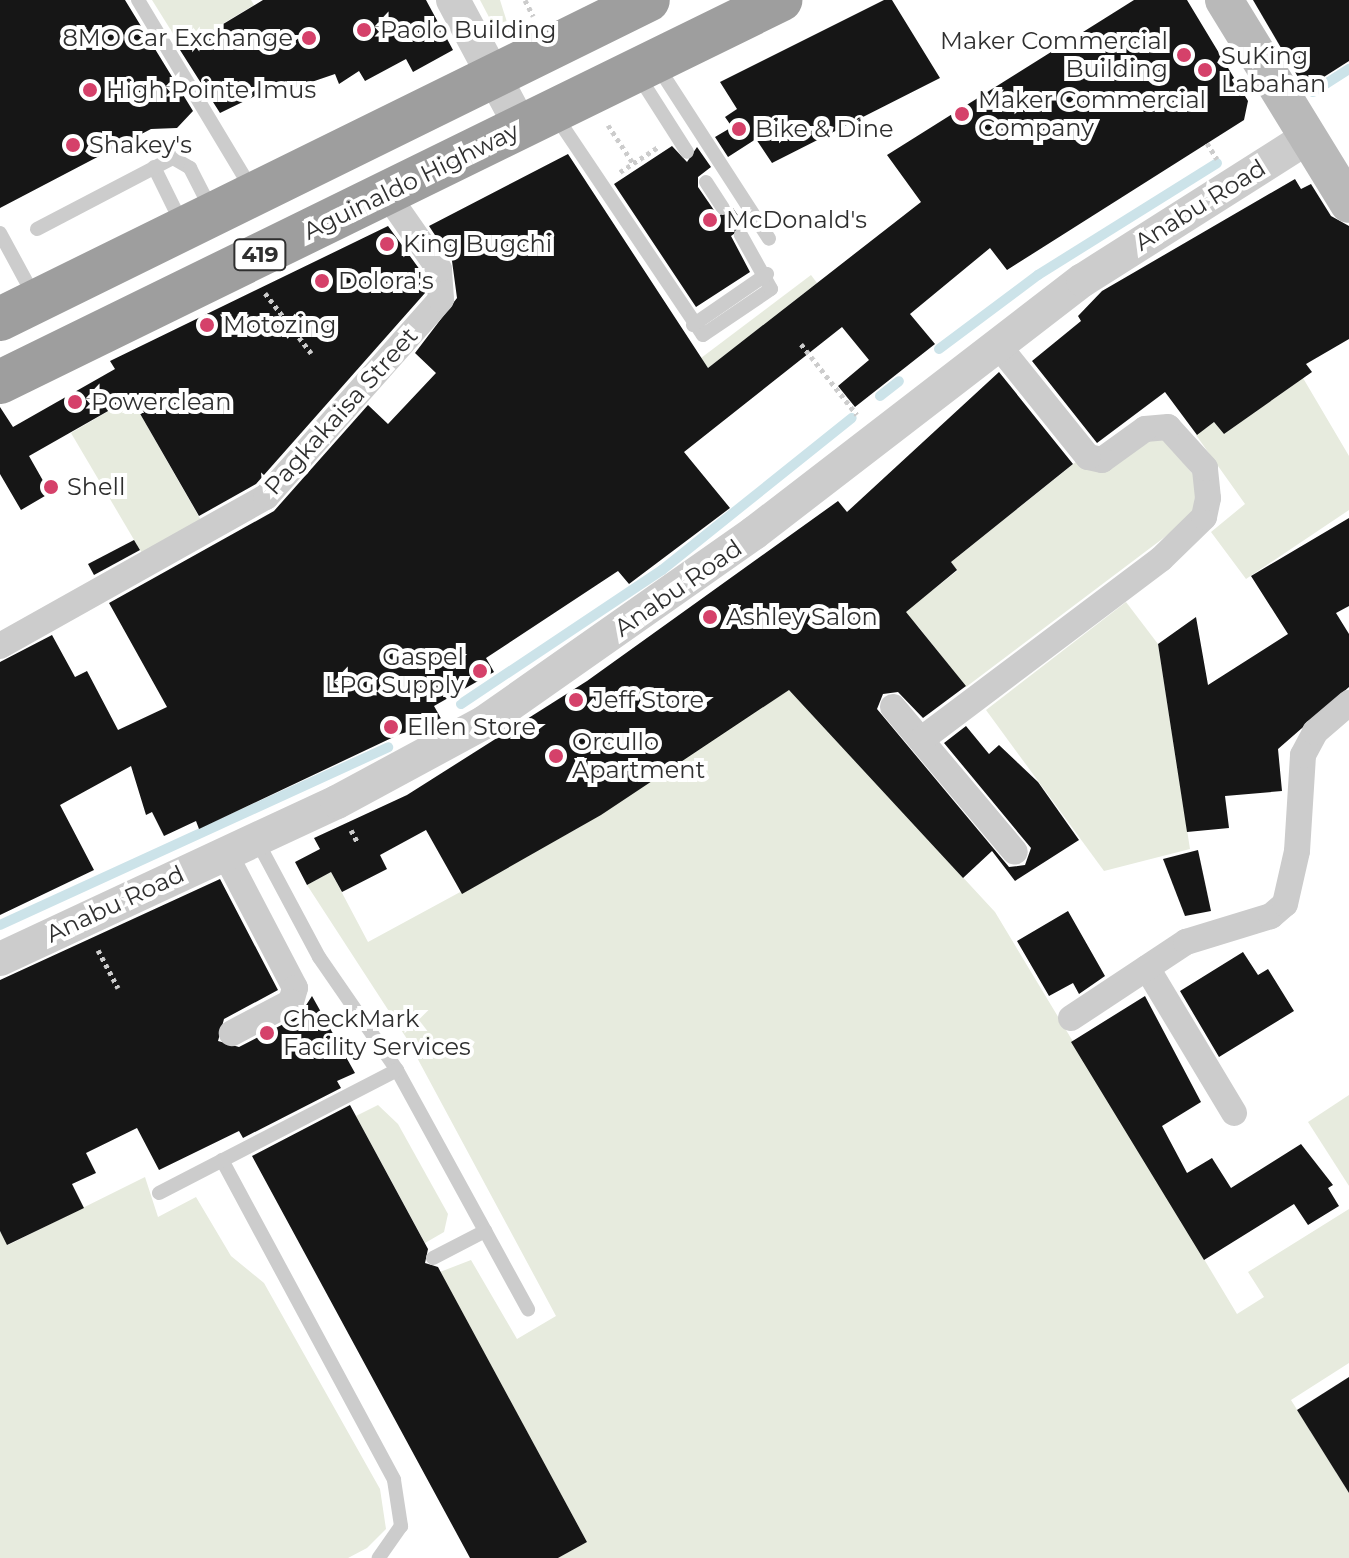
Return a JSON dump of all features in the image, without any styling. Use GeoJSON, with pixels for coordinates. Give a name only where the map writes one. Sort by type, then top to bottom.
{"type":"FeatureCollection","features":[{"type":"Feature","properties":{"kind":"highway","name":"Aguinaldo Highway"},"geometry":{"type":"LineString","coordinates":[[0,382],[780,0]]}},
{"type":"Feature","properties":{"kind":"highway","name":"419"},"geometry":{"type":"LineString","coordinates":[[18,310],[636,3]]}},
{"type":"Feature","properties":{"kind":"main road"},"geometry":{"type":"LineString","coordinates":[[1224,0],[1349,204]]}},
{"type":"Feature","properties":{"kind":"street"},"geometry":{"type":"LineString","coordinates":[[453,0],[493,75],[537,119]]}},
{"type":"Feature","properties":{"kind":"street","name":"Anabu Road"},"geometry":{"type":"LineString","coordinates":[[0,959],[409,765],[520,700],[754,533],[997,344],[1119,256],[1308,137]]}},
{"type":"Feature","properties":{"kind":"street","name":"Pagkakaisa Street"},"geometry":{"type":"LineString","coordinates":[[0,646],[266,497],[441,299],[439,269],[386,193]]}},
{"type":"Feature","properties":{"kind":"street"},"geometry":{"type":"LineString","coordinates":[[922,739],[1161,559],[1204,517],[1208,498],[1205,468],[1168,427],[1145,429],[1102,460],[1088,457],[997,344]]}},
{"type":"Feature","properties":{"kind":"street"},"geometry":{"type":"LineString","coordinates":[[1071,1018],[1213,928],[1271,916],[1285,904],[1297,851],[1303,755],[1315,732],[1349,703]]}},
{"type":"Feature","properties":{"kind":"street"},"geometry":{"type":"LineString","coordinates":[[893,707],[1015,852]]}},
{"type":"Feature","properties":{"kind":"street"},"geometry":{"type":"LineString","coordinates":[[225,854],[295,988],[291,1002],[232,1033]]}},
{"type":"Feature","properties":{"kind":"street"},"geometry":{"type":"LineString","coordinates":[[1147,968],[1234,1113]]}},
{"type":"Feature","properties":{"kind":"lane"},"geometry":{"type":"LineString","coordinates":[[138,0],[254,193]]}},
{"type":"Feature","properties":{"kind":"lane"},"geometry":{"type":"LineString","coordinates":[[645,66],[687,152]]}},
{"type":"Feature","properties":{"kind":"lane"},"geometry":{"type":"LineString","coordinates":[[645,66],[769,239]]}},
{"type":"Feature","properties":{"kind":"lane"},"geometry":{"type":"LineString","coordinates":[[537,119],[693,325],[709,336],[768,295],[767,274],[741,235]]}},
{"type":"Feature","properties":{"kind":"lane"},"geometry":{"type":"LineString","coordinates":[[37,229],[173,158],[186,163],[198,221]]}},
{"type":"Feature","properties":{"kind":"lane"},"geometry":{"type":"LineString","coordinates":[[154,167],[198,221]]}},
{"type":"Feature","properties":{"kind":"lane"},"geometry":{"type":"LineString","coordinates":[[706,182],[723,208]]}},
{"type":"Feature","properties":{"kind":"lane"},"geometry":{"type":"LineString","coordinates":[[0,233],[18,310]]}},
{"type":"Feature","properties":{"kind":"lane"},"geometry":{"type":"LineString","coordinates":[[256,839],[319,957],[397,1070],[528,1309]]}},
{"type":"Feature","properties":{"kind":"lane"},"geometry":{"type":"LineString","coordinates":[[159,1193],[397,1070]]}},
{"type":"Feature","properties":{"kind":"lane"},"geometry":{"type":"LineString","coordinates":[[222,1160],[403,1503],[394,1545],[379,1558]]}},
{"type":"Feature","properties":{"kind":"lane"},"geometry":{"type":"LineString","coordinates":[[433,1258],[485,1231]]}},
{"type":"Feature","properties":{"kind":"path"},"geometry":{"type":"LineString","coordinates":[[525,0],[531,11]]}},
{"type":"Feature","properties":{"kind":"path"},"geometry":{"type":"LineString","coordinates":[[599,110],[637,163]]}},
{"type":"Feature","properties":{"kind":"path"},"geometry":{"type":"LineString","coordinates":[[273,302],[311,353]]}},
{"type":"Feature","properties":{"kind":"path"},"geometry":{"type":"LineString","coordinates":[[801,344],[876,436]]}},
{"type":"Feature","properties":{"kind":"path"},"geometry":{"type":"LineString","coordinates":[[80,919],[118,988]]}},
{"type":"Feature","properties":{"kind":"shaded area"},"geometry":{"type":"Polygon","coordinates":[[[152,0],[251,0],[254,5],[182,48],[152,0]]]}},
{"type":"Feature","properties":{"kind":"shaded area"},"geometry":{"type":"Polygon","coordinates":[[[480,0],[500,0],[511,35],[501,40],[480,0]]]}},
{"type":"Feature","properties":{"kind":"shaded area"},"geometry":{"type":"Polygon","coordinates":[[[811,275],[817,283],[708,368],[701,358],[811,275]]]}},
{"type":"Feature","properties":{"kind":"shaded area"},"geometry":{"type":"Polygon","coordinates":[[[1303,378],[1349,456],[1349,510],[1246,579],[1211,532],[1245,504],[1196,435],[1214,422],[1224,434],[1303,378]]]}},
{"type":"Feature","properties":{"kind":"shaded area"},"geometry":{"type":"Polygon","coordinates":[[[131,398],[202,522],[143,555],[71,433],[131,398]]]}},
{"type":"Feature","properties":{"kind":"shaded area"},"geometry":{"type":"Polygon","coordinates":[[[1162,437],[1196,478],[1194,515],[966,687],[917,625],[884,605],[929,593],[957,571],[951,562],[1077,461],[1162,437]]]}},
{"type":"Feature","properties":{"kind":"shaded area"},"geometry":{"type":"Polygon","coordinates":[[[1126,602],[1158,644],[1190,849],[1104,871],[986,710],[1126,602]]]}},
{"type":"Feature","properties":{"kind":"shaded area"},"geometry":{"type":"Polygon","coordinates":[[[787,687],[995,912],[1237,1314],[1264,1297],[1248,1272],[1349,1209],[1349,1363],[1291,1400],[1349,1493],[1349,1558],[558,1558],[587,1542],[440,1272],[471,1260],[517,1339],[556,1316],[407,1039],[307,885],[331,872],[368,942],[580,827],[787,687]]]}},
{"type":"Feature","properties":{"kind":"shaded area"},"geometry":{"type":"Polygon","coordinates":[[[1349,1095],[1349,1186],[1308,1122],[1349,1095]]]}},
{"type":"Feature","properties":{"kind":"shaded area"},"geometry":{"type":"Polygon","coordinates":[[[378,1105],[398,1124],[448,1214],[444,1232],[425,1243],[356,1116],[378,1105]]]}},
{"type":"Feature","properties":{"kind":"shaded area"},"geometry":{"type":"Polygon","coordinates":[[[145,1177],[158,1217],[196,1197],[231,1256],[264,1283],[380,1489],[386,1529],[367,1548],[348,1558],[0,1558],[0,1231],[8,1245],[145,1177]]]}},
{"type":"Feature","properties":{"kind":"building","name":"High Pointe Imus"},"geometry":{"type":"Polygon","coordinates":[[[0,0],[125,0],[193,111],[177,128],[151,129],[0,208],[0,0]]]}},
{"type":"Feature","properties":{"kind":"building"},"geometry":{"type":"Polygon","coordinates":[[[263,0],[426,0],[453,50],[413,72],[406,59],[365,81],[359,71],[339,84],[335,74],[291,89],[286,81],[220,113],[180,50],[263,0]]]}},
{"type":"Feature","properties":{"kind":"building"},"geometry":{"type":"Polygon","coordinates":[[[884,0],[892,0],[940,78],[772,163],[756,139],[728,157],[715,137],[732,127],[725,117],[737,109],[720,82],[884,0]]]}},
{"type":"Feature","properties":{"kind":"building"},"geometry":{"type":"Polygon","coordinates":[[[1134,0],[1187,0],[1248,101],[1244,120],[1007,270],[990,248],[910,314],[935,344],[855,407],[838,386],[869,360],[842,327],[684,452],[730,508],[629,584],[618,571],[486,658],[494,672],[434,706],[443,722],[400,734],[199,829],[196,821],[164,836],[152,812],[146,815],[131,766],[60,805],[94,870],[0,915],[0,662],[52,635],[75,677],[87,671],[118,730],[167,707],[109,603],[274,511],[368,405],[388,424],[436,373],[415,353],[457,298],[452,261],[429,226],[568,154],[708,368],[921,202],[887,155],[1134,0]]]}},
{"type":"Feature","properties":{"kind":"building"},"geometry":{"type":"Polygon","coordinates":[[[1253,0],[1349,0],[1349,61],[1305,89],[1253,0]]]}},
{"type":"Feature","properties":{"kind":"building"},"geometry":{"type":"Polygon","coordinates":[[[672,146],[687,162],[697,147],[711,167],[698,177],[698,187],[718,216],[733,208],[745,226],[731,236],[750,272],[696,307],[614,184],[672,146]]]}},
{"type":"Feature","properties":{"kind":"building"},"geometry":{"type":"Polygon","coordinates":[[[1295,179],[1301,189],[1311,184],[1331,216],[1349,226],[1349,339],[1306,364],[1312,372],[1224,434],[1214,422],[1197,435],[1165,392],[1097,443],[1032,361],[1081,321],[1078,316],[1102,291],[1295,179]]]}},
{"type":"Feature","properties":{"kind":"building"},"geometry":{"type":"Polygon","coordinates":[[[388,226],[423,274],[425,293],[256,484],[199,516],[131,398],[29,456],[50,493],[21,510],[0,474],[0,407],[13,427],[115,369],[110,361],[388,226]]]}},
{"type":"Feature","properties":{"kind":"building"},"geometry":{"type":"Polygon","coordinates":[[[999,372],[1073,464],[951,562],[957,570],[906,612],[966,686],[923,718],[898,692],[883,694],[877,709],[1009,867],[1025,865],[1031,848],[944,743],[966,726],[989,754],[999,745],[1038,782],[1079,840],[1015,881],[992,851],[963,878],[789,690],[601,815],[462,894],[426,830],[380,855],[387,869],[342,892],[331,872],[307,885],[295,862],[320,849],[314,838],[407,795],[587,681],[838,501],[847,512],[999,372]]]}},
{"type":"Feature","properties":{"kind":"building"},"geometry":{"type":"Polygon","coordinates":[[[1349,518],[1349,606],[1336,613],[1349,634],[1349,687],[1278,749],[1282,791],[1225,796],[1229,828],[1187,832],[1158,644],[1196,617],[1208,685],[1288,634],[1251,576],[1349,518]]]}},
{"type":"Feature","properties":{"kind":"building"},"geometry":{"type":"Polygon","coordinates":[[[134,540],[140,550],[94,575],[88,564],[134,540]]]}},
{"type":"Feature","properties":{"kind":"building"},"geometry":{"type":"Polygon","coordinates":[[[1198,850],[1211,911],[1185,916],[1163,859],[1198,850]]]}},
{"type":"Feature","properties":{"kind":"building"},"geometry":{"type":"Polygon","coordinates":[[[220,879],[278,990],[224,1019],[218,1041],[239,1047],[299,1016],[312,996],[355,1073],[337,1081],[341,1088],[243,1138],[239,1131],[159,1170],[137,1128],[86,1153],[96,1173],[72,1184],[84,1208],[7,1245],[0,1231],[0,980],[220,879]]]}},
{"type":"Feature","properties":{"kind":"building"},"geometry":{"type":"Polygon","coordinates":[[[1068,911],[1105,976],[1079,994],[1073,983],[1049,996],[1017,941],[1068,911]]]}},
{"type":"Feature","properties":{"kind":"building"},"geometry":{"type":"Polygon","coordinates":[[[1243,952],[1258,975],[1268,969],[1294,1011],[1219,1057],[1180,991],[1243,952]]]}},
{"type":"Feature","properties":{"kind":"building"},"geometry":{"type":"Polygon","coordinates":[[[1145,996],[1201,1102],[1162,1126],[1187,1173],[1212,1158],[1231,1188],[1301,1144],[1333,1185],[1328,1188],[1339,1206],[1308,1225],[1294,1204],[1204,1260],[1071,1042],[1145,996]]]}},
{"type":"Feature","properties":{"kind":"building"},"geometry":{"type":"Polygon","coordinates":[[[350,1105],[428,1249],[425,1263],[438,1267],[587,1542],[558,1558],[470,1558],[252,1156],[350,1105]]]}},
{"type":"Feature","properties":{"kind":"building"},"geometry":{"type":"Polygon","coordinates":[[[1349,1377],[1349,1493],[1297,1410],[1349,1377]]]}},
{"type":"Feature","properties":{"kind":"waterway"},"geometry":{"type":"LineString","coordinates":[[1313,92],[1349,69]]}},
{"type":"Feature","properties":{"kind":"waterway"},"geometry":{"type":"LineString","coordinates":[[939,349],[1038,275],[1217,163]]}},
{"type":"Feature","properties":{"kind":"waterway"},"geometry":{"type":"LineString","coordinates":[[880,396],[899,381]]}},
{"type":"Feature","properties":{"kind":"waterway"},"geometry":{"type":"LineString","coordinates":[[461,704],[662,570],[852,418]]}},
{"type":"Feature","properties":{"kind":"waterway"},"geometry":{"type":"LineString","coordinates":[[0,925],[388,747]]}},
{"type":"Feature","properties":{"kind":"place","name":"Paolo Building"},"geometry":{"type":"Point","coordinates":[364,30]}},
{"type":"Feature","properties":{"kind":"place","name":"8MO Car Exchange"},"geometry":{"type":"Point","coordinates":[309,38]}},
{"type":"Feature","properties":{"kind":"place","name":"Maker Commercial Building"},"geometry":{"type":"Point","coordinates":[1184,55]}},
{"type":"Feature","properties":{"kind":"place","name":"SuKing Labahan"},"geometry":{"type":"Point","coordinates":[1205,70]}},
{"type":"Feature","properties":{"kind":"place","name":"High Pointe Imus"},"geometry":{"type":"Point","coordinates":[90,90]}},
{"type":"Feature","properties":{"kind":"place","name":"Maker Commercial Company"},"geometry":{"type":"Point","coordinates":[962,114]}},
{"type":"Feature","properties":{"kind":"place","name":"Bike & Dine"},"geometry":{"type":"Point","coordinates":[739,129]}},
{"type":"Feature","properties":{"kind":"place","name":"Shakey's"},"geometry":{"type":"Point","coordinates":[73,145]}},
{"type":"Feature","properties":{"kind":"place","name":"McDonald's"},"geometry":{"type":"Point","coordinates":[710,220]}},
{"type":"Feature","properties":{"kind":"place","name":"King Bugchi"},"geometry":{"type":"Point","coordinates":[387,244]}},
{"type":"Feature","properties":{"kind":"place","name":"Dolora's"},"geometry":{"type":"Point","coordinates":[322,281]}},
{"type":"Feature","properties":{"kind":"place","name":"Motozing"},"geometry":{"type":"Point","coordinates":[207,325]}},
{"type":"Feature","properties":{"kind":"place","name":"Powerclean"},"geometry":{"type":"Point","coordinates":[75,402]}},
{"type":"Feature","properties":{"kind":"place","name":"Shell"},"geometry":{"type":"Point","coordinates":[51,487]}},
{"type":"Feature","properties":{"kind":"place","name":"Ashley Salon"},"geometry":{"type":"Point","coordinates":[710,617]}},
{"type":"Feature","properties":{"kind":"place","name":"Gaspel LPG Supply"},"geometry":{"type":"Point","coordinates":[480,671]}},
{"type":"Feature","properties":{"kind":"place","name":"Jeff Store"},"geometry":{"type":"Point","coordinates":[576,700]}},
{"type":"Feature","properties":{"kind":"place","name":"Ellen Store"},"geometry":{"type":"Point","coordinates":[391,727]}},
{"type":"Feature","properties":{"kind":"place","name":"Orcullo Apartment"},"geometry":{"type":"Point","coordinates":[556,756]}},
{"type":"Feature","properties":{"kind":"place","name":"CheckMark Facility Services"},"geometry":{"type":"Point","coordinates":[267,1033]}}]}
